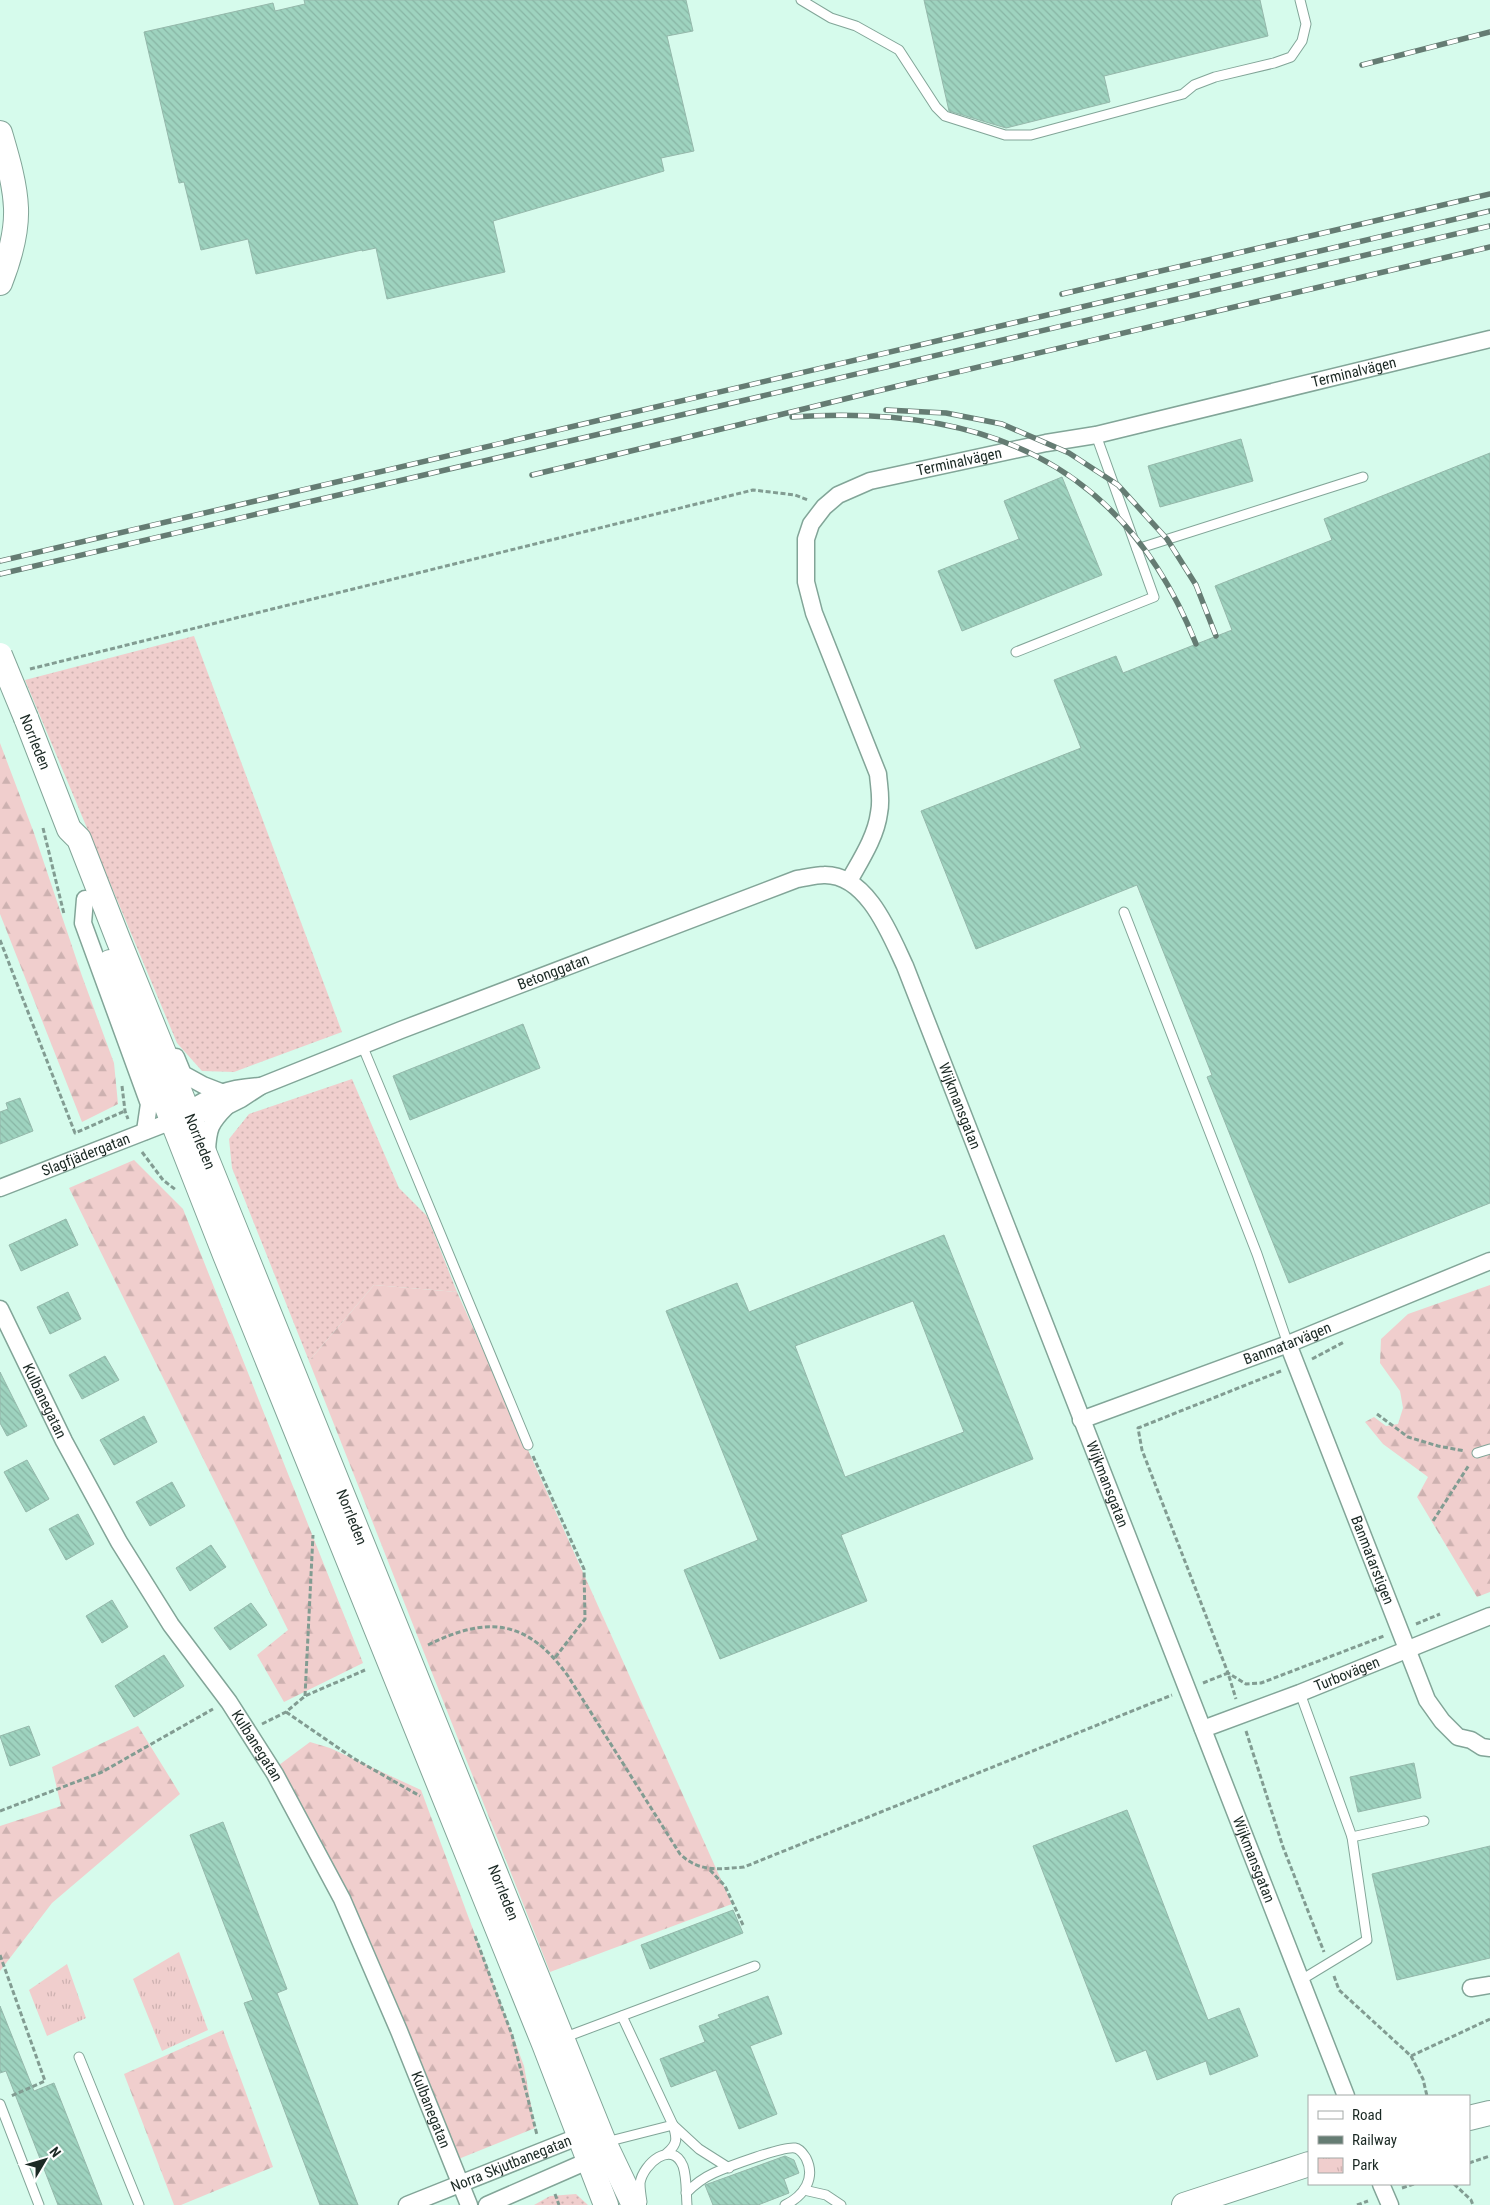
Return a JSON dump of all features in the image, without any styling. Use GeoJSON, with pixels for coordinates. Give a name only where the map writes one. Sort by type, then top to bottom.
{"type":"FeatureCollection","features":[{"type":"Feature","properties":{"kind":"main road"},"geometry":{"type":"LineString","coordinates":[[0,133],[10,171],[16,209],[10,256],[0,283]]}},
{"type":"Feature","properties":{"kind":"main road","name":"Norrleden"},"geometry":{"type":"LineString","coordinates":[[0,655],[69,829],[79,838],[183,1116],[580,2136],[597,2151],[634,2205]]}},
{"type":"Feature","properties":{"kind":"main road","name":"Norrleden"},"geometry":{"type":"LineString","coordinates":[[69,829],[65,846],[86,899],[183,1116],[206,1158],[563,2038],[597,2151],[606,2205]]}},
{"type":"Feature","properties":{"kind":"main road"},"geometry":{"type":"LineString","coordinates":[[1470,2118],[1490,2113]]}},
{"type":"Feature","properties":{"kind":"main road"},"geometry":{"type":"LineString","coordinates":[[1184,2205],[1308,2164]]}},
{"type":"Feature","properties":{"kind":"street","name":"Terminalvägen"},"geometry":{"type":"LineString","coordinates":[[849,882],[874,830],[879,815],[880,798],[878,774],[814,613],[806,582],[806,539],[812,524],[824,507],[846,491],[870,481],[1046,443],[1096,435],[1490,340]]}},
{"type":"Feature","properties":{"kind":"street","name":"Betonggatan"},"geometry":{"type":"LineString","coordinates":[[183,1116],[224,1098],[241,1099],[261,1086],[362,1045],[797,879],[825,875],[849,882]]}},
{"type":"Feature","properties":{"kind":"street","name":"Wijkmansgatan"},"geometry":{"type":"LineString","coordinates":[[849,882],[867,898],[887,928],[905,966],[1346,2095]]}},
{"type":"Feature","properties":{"kind":"street"},"geometry":{"type":"LineString","coordinates":[[86,899],[83,923],[149,1104],[140,1134]]}},
{"type":"Feature","properties":{"kind":"street"},"geometry":{"type":"LineString","coordinates":[[121,946],[144,982],[183,1074],[224,1098]]}},
{"type":"Feature","properties":{"kind":"street","name":"Betonggatan"},"geometry":{"type":"LineString","coordinates":[[206,1158],[208,1129],[224,1098]]}},
{"type":"Feature","properties":{"kind":"street","name":"Slagfjädergatan"},"geometry":{"type":"LineString","coordinates":[[0,1188],[183,1116]]}},
{"type":"Feature","properties":{"kind":"street","name":"Banmatarvägen"},"geometry":{"type":"LineString","coordinates":[[1081,1420],[1288,1344],[1490,1261]]}},
{"type":"Feature","properties":{"kind":"street","name":"Kulbanegatan"},"geometry":{"type":"LineString","coordinates":[[0,1309],[64,1441],[119,1542],[171,1625],[228,1702],[275,1774],[342,1899],[399,2032],[469,2205]]}},
{"type":"Feature","properties":{"kind":"street","name":"Banmatarstigen"},"geometry":{"type":"LineString","coordinates":[[1288,1344],[1427,1700],[1442,1721],[1458,1736],[1471,1740],[1482,1747],[1490,1748]]}},
{"type":"Feature","properties":{"kind":"street","name":"Turbovägen"},"geometry":{"type":"LineString","coordinates":[[1203,1729],[1300,1693],[1406,1648],[1490,1616]]}},
{"type":"Feature","properties":{"kind":"street"},"geometry":{"type":"LineString","coordinates":[[1471,1988],[1490,1985]]}},
{"type":"Feature","properties":{"kind":"street","name":"Norra Skjutbanegatan"},"geometry":{"type":"LineString","coordinates":[[407,2205],[580,2136]]}},
{"type":"Feature","properties":{"kind":"street","name":"Norra Skjutbanegatan"},"geometry":{"type":"LineString","coordinates":[[488,2205],[550,2178],[597,2151]]}},
{"type":"Feature","properties":{"kind":"street"},"geometry":{"type":"LineString","coordinates":[[1381,2185],[1390,2205]]}},
{"type":"Feature","properties":{"kind":"lane"},"geometry":{"type":"LineString","coordinates":[[801,0],[831,18],[856,26],[899,50],[936,108],[945,116],[1005,135],[1031,135],[1183,94],[1194,85],[1216,77],[1291,57],[1302,41],[1306,24],[1300,0]]}},
{"type":"Feature","properties":{"kind":"lane"},"geometry":{"type":"LineString","coordinates":[[1016,652],[1154,597],[1096,435]]}},
{"type":"Feature","properties":{"kind":"lane"},"geometry":{"type":"LineString","coordinates":[[1137,549],[1363,477]]}},
{"type":"Feature","properties":{"kind":"lane"},"geometry":{"type":"LineString","coordinates":[[1124,912],[1257,1254],[1288,1344]]}},
{"type":"Feature","properties":{"kind":"lane"},"geometry":{"type":"LineString","coordinates":[[362,1045],[528,1445]]}},
{"type":"Feature","properties":{"kind":"lane"},"geometry":{"type":"LineString","coordinates":[[1477,1453],[1490,1449]]}},
{"type":"Feature","properties":{"kind":"lane"},"geometry":{"type":"LineString","coordinates":[[1300,1693],[1352,1837],[1367,1940],[1301,1980]]}},
{"type":"Feature","properties":{"kind":"lane"},"geometry":{"type":"LineString","coordinates":[[1352,1837],[1424,1821]]}},
{"type":"Feature","properties":{"kind":"lane"},"geometry":{"type":"LineString","coordinates":[[563,2038],[755,1966]]}},
{"type":"Feature","properties":{"kind":"lane"},"geometry":{"type":"LineString","coordinates":[[622,2016],[677,2139],[674,2147],[667,2153],[658,2156],[648,2167],[640,2182],[642,2205]]}},
{"type":"Feature","properties":{"kind":"lane"},"geometry":{"type":"LineString","coordinates":[[79,2057],[139,2205]]}},
{"type":"Feature","properties":{"kind":"lane"},"geometry":{"type":"LineString","coordinates":[[0,2104],[39,2205]]}},
{"type":"Feature","properties":{"kind":"lane"},"geometry":{"type":"LineString","coordinates":[[597,2151],[672,2125]]}},
{"type":"Feature","properties":{"kind":"lane"},"geometry":{"type":"LineString","coordinates":[[672,2125],[699,2150],[729,2168]]}},
{"type":"Feature","properties":{"kind":"lane"},"geometry":{"type":"LineString","coordinates":[[686,2193],[695,2184],[715,2173],[766,2153],[786,2148],[796,2148],[802,2152],[809,2165],[810,2178],[804,2190],[793,2201],[785,2205]]}},
{"type":"Feature","properties":{"kind":"lane"},"geometry":{"type":"LineString","coordinates":[[667,2153],[676,2157],[682,2165],[687,2205]]}},
{"type":"Feature","properties":{"kind":"lane"},"geometry":{"type":"LineString","coordinates":[[804,2190],[826,2195],[841,2205]]}},
{"type":"Feature","properties":{"kind":"path"},"geometry":{"type":"LineString","coordinates":[[26,670],[753,490],[795,495],[824,507]]}},
{"type":"Feature","properties":{"kind":"path"},"geometry":{"type":"LineString","coordinates":[[43,826],[65,917]]}},
{"type":"Feature","properties":{"kind":"path"},"geometry":{"type":"LineString","coordinates":[[0,940],[75,1133],[125,1111]]}},
{"type":"Feature","properties":{"kind":"path"},"geometry":{"type":"LineString","coordinates":[[121,1080],[125,1111],[140,1134],[150,1164],[163,1180],[179,1193]]}},
{"type":"Feature","properties":{"kind":"path"},"geometry":{"type":"LineString","coordinates":[[1352,1338],[1320,1356],[1138,1428],[1142,1450],[1228,1673],[1283,1847],[1328,1963],[1340,1990],[1411,2056],[1423,2079],[1427,2095]]}},
{"type":"Feature","properties":{"kind":"path"},"geometry":{"type":"LineString","coordinates":[[1377,1414],[1408,1437],[1438,1446],[1477,1453],[1433,1521]]}},
{"type":"Feature","properties":{"kind":"path"},"geometry":{"type":"LineString","coordinates":[[528,1445],[584,1569],[585,1619],[554,1659]]}},
{"type":"Feature","properties":{"kind":"path"},"geometry":{"type":"LineString","coordinates":[[305,1696],[314,1530]]}},
{"type":"Feature","properties":{"kind":"path"},"geometry":{"type":"LineString","coordinates":[[1228,1673],[1246,1684],[1261,1683],[1445,1613]]}},
{"type":"Feature","properties":{"kind":"path"},"geometry":{"type":"LineString","coordinates":[[428,1645],[468,1631],[503,1627],[532,1638],[554,1659],[568,1676],[680,1854],[692,1864],[710,1870],[744,1867],[1228,1673]]}},
{"type":"Feature","properties":{"kind":"path"},"geometry":{"type":"LineString","coordinates":[[365,1670],[305,1696],[286,1712],[353,1758],[422,1797]]}},
{"type":"Feature","properties":{"kind":"path"},"geometry":{"type":"LineString","coordinates":[[0,1811],[102,1772],[215,1708]]}},
{"type":"Feature","properties":{"kind":"path"},"geometry":{"type":"LineString","coordinates":[[710,1870],[724,1886],[743,1925]]}},
{"type":"Feature","properties":{"kind":"path"},"geometry":{"type":"LineString","coordinates":[[474,1934],[512,2035],[531,2118],[542,2151]]}},
{"type":"Feature","properties":{"kind":"path"},"geometry":{"type":"LineString","coordinates":[[0,1955],[45,2081],[9,2097]]}},
{"type":"Feature","properties":{"kind":"path"},"geometry":{"type":"LineString","coordinates":[[1411,2056],[1490,2019]]}},
{"type":"Feature","properties":{"kind":"path"},"geometry":{"type":"LineString","coordinates":[[1470,2164],[1490,2156]]}},
{"type":"Feature","properties":{"kind":"path"},"geometry":{"type":"LineString","coordinates":[[550,2178],[559,2205]]}},
{"type":"Feature","properties":{"kind":"path"},"geometry":{"type":"LineString","coordinates":[[1402,2188],[1411,2185]]}},
{"type":"Feature","properties":{"kind":"path"},"geometry":{"type":"LineString","coordinates":[[1455,2185],[1471,2200],[1472,2205]]}},
{"type":"Feature","properties":{"kind":"path"},"geometry":{"type":"LineString","coordinates":[[1357,2205],[1369,2201]]}},
{"type":"Feature","properties":{"kind":"green space"},"geometry":{"type":"Polygon","coordinates":[[[194,636],[342,1032],[234,1072],[202,1071],[177,1043],[25,680],[194,636]]]}},
{"type":"Feature","properties":{"kind":"green space"},"geometry":{"type":"Polygon","coordinates":[[[0,743],[34,833],[82,976],[114,1063],[118,1104],[82,1122],[0,914],[0,743]]]}},
{"type":"Feature","properties":{"kind":"green space"},"geometry":{"type":"Polygon","coordinates":[[[352,1079],[399,1188],[427,1216],[457,1292],[374,1285],[309,1361],[232,1168],[229,1139],[249,1114],[352,1079]]]}},
{"type":"Feature","properties":{"kind":"green space"},"geometry":{"type":"Polygon","coordinates":[[[134,1160],[183,1209],[363,1663],[284,1702],[257,1655],[288,1630],[69,1188],[134,1160]]]}},
{"type":"Feature","properties":{"kind":"green space"},"geometry":{"type":"Polygon","coordinates":[[[374,1285],[457,1292],[732,1904],[550,1972],[309,1361],[374,1285]]]}},
{"type":"Feature","properties":{"kind":"green space"},"geometry":{"type":"Polygon","coordinates":[[[1490,1285],[1490,1592],[1477,1597],[1417,1497],[1428,1477],[1383,1444],[1365,1422],[1374,1417],[1386,1426],[1398,1424],[1403,1408],[1400,1391],[1380,1363],[1381,1339],[1408,1314],[1490,1285]]]}},
{"type":"Feature","properties":{"kind":"green space"},"geometry":{"type":"Polygon","coordinates":[[[138,1726],[180,1794],[52,1903],[0,1971],[0,1826],[61,1806],[52,1767],[138,1726]]]}},
{"type":"Feature","properties":{"kind":"green space"},"geometry":{"type":"Polygon","coordinates":[[[310,1742],[330,1748],[421,1790],[524,2066],[535,2128],[456,2160],[279,1765],[310,1742]]]}},
{"type":"Feature","properties":{"kind":"green space"},"geometry":{"type":"Polygon","coordinates":[[[179,1952],[208,2030],[162,2051],[133,1979],[179,1952]]]}},
{"type":"Feature","properties":{"kind":"green space"},"geometry":{"type":"Polygon","coordinates":[[[67,1964],[86,2018],[47,2036],[29,1990],[67,1964]]]}},
{"type":"Feature","properties":{"kind":"green space"},"geometry":{"type":"Polygon","coordinates":[[[223,2030],[273,2167],[181,2205],[174,2205],[124,2074],[223,2030]]]}},
{"type":"Feature","properties":{"kind":"green space"},"geometry":{"type":"Polygon","coordinates":[[[576,2194],[588,2205],[534,2205],[550,2196],[576,2194]]]}},
{"type":"Feature","properties":{"kind":"building"},"geometry":{"type":"Polygon","coordinates":[[[304,0],[686,0],[693,31],[667,36],[694,151],[661,158],[664,171],[493,221],[505,272],[387,299],[376,248],[256,274],[248,239],[201,250],[184,182],[179,183],[144,32],[273,3],[275,11],[305,4],[304,0]]]}},
{"type":"Feature","properties":{"kind":"building"},"geometry":{"type":"Polygon","coordinates":[[[924,0],[1260,0],[1268,36],[1104,76],[1110,102],[1006,128],[949,111],[924,0]]]}},
{"type":"Feature","properties":{"kind":"building"},"geometry":{"type":"Polygon","coordinates":[[[1241,439],[1253,481],[1160,507],[1148,466],[1241,439]]]}},
{"type":"Feature","properties":{"kind":"building"},"geometry":{"type":"Polygon","coordinates":[[[1490,453],[1490,1203],[1289,1283],[1207,1077],[1212,1075],[1137,885],[976,949],[921,811],[1081,748],[1054,680],[1116,656],[1123,673],[1232,630],[1215,586],[1332,540],[1324,519],[1490,453]]]}},
{"type":"Feature","properties":{"kind":"building"},"geometry":{"type":"Polygon","coordinates":[[[1062,477],[1102,575],[962,631],[938,571],[1019,539],[1004,501],[1062,477]]]}},
{"type":"Feature","properties":{"kind":"building"},"geometry":{"type":"Polygon","coordinates":[[[523,1024],[540,1068],[410,1120],[393,1076],[523,1024]]]}},
{"type":"Feature","properties":{"kind":"building"},"geometry":{"type":"Polygon","coordinates":[[[20,1098],[33,1131],[0,1144],[0,1112],[8,1109],[6,1103],[20,1098]]]}},
{"type":"Feature","properties":{"kind":"building"},"geometry":{"type":"Polygon","coordinates":[[[66,1219],[78,1245],[21,1271],[9,1245],[66,1219]]]}},
{"type":"Feature","properties":{"kind":"building"},"geometry":{"type":"Polygon","coordinates":[[[944,1235],[1033,1459],[841,1535],[867,1601],[720,1659],[684,1570],[758,1540],[666,1311],[737,1283],[749,1312],[944,1235]],[[913,1301],[795,1346],[845,1477],[964,1432],[913,1301]]]}},
{"type":"Feature","properties":{"kind":"building"},"geometry":{"type":"Polygon","coordinates":[[[68,1292],[81,1319],[50,1334],[37,1307],[68,1292]]]}},
{"type":"Feature","properties":{"kind":"building"},"geometry":{"type":"Polygon","coordinates":[[[105,1356],[119,1380],[82,1399],[69,1375],[105,1356]]]}},
{"type":"Feature","properties":{"kind":"building"},"geometry":{"type":"Polygon","coordinates":[[[0,1372],[27,1426],[7,1436],[0,1423],[0,1372]]]}},
{"type":"Feature","properties":{"kind":"building"},"geometry":{"type":"Polygon","coordinates":[[[144,1416],[157,1442],[114,1465],[100,1440],[144,1416]]]}},
{"type":"Feature","properties":{"kind":"building"},"geometry":{"type":"Polygon","coordinates":[[[27,1460],[49,1499],[26,1512],[4,1472],[27,1460]]]}},
{"type":"Feature","properties":{"kind":"building"},"geometry":{"type":"Polygon","coordinates":[[[172,1482],[185,1506],[150,1526],[136,1502],[172,1482]]]}},
{"type":"Feature","properties":{"kind":"building"},"geometry":{"type":"Polygon","coordinates":[[[78,1514],[94,1544],[66,1560],[49,1529],[78,1514]]]}},
{"type":"Feature","properties":{"kind":"building"},"geometry":{"type":"Polygon","coordinates":[[[211,1545],[226,1567],[190,1591],[176,1568],[211,1545]]]}},
{"type":"Feature","properties":{"kind":"building"},"geometry":{"type":"Polygon","coordinates":[[[112,1600],[128,1627],[102,1643],[86,1616],[112,1600]]]}},
{"type":"Feature","properties":{"kind":"building"},"geometry":{"type":"Polygon","coordinates":[[[251,1603],[267,1625],[230,1650],[214,1628],[251,1603]]]}},
{"type":"Feature","properties":{"kind":"building"},"geometry":{"type":"Polygon","coordinates":[[[164,1655],[184,1686],[134,1717],[115,1686],[164,1655]]]}},
{"type":"Feature","properties":{"kind":"building"},"geometry":{"type":"Polygon","coordinates":[[[29,1726],[40,1755],[10,1766],[0,1736],[29,1726]]]}},
{"type":"Feature","properties":{"kind":"building"},"geometry":{"type":"Polygon","coordinates":[[[1414,1763],[1421,1798],[1358,1812],[1350,1777],[1414,1763]]]}},
{"type":"Feature","properties":{"kind":"building"},"geometry":{"type":"Polygon","coordinates":[[[1127,1810],[1208,2020],[1239,2008],[1258,2056],[1210,2075],[1206,2061],[1157,2080],[1146,2050],[1116,2062],[1033,1846],[1127,1810]]]}},
{"type":"Feature","properties":{"kind":"building"},"geometry":{"type":"Polygon","coordinates":[[[223,1822],[287,1989],[277,1993],[358,2205],[320,2205],[244,2003],[253,2000],[190,1835],[223,1822]]]}},
{"type":"Feature","properties":{"kind":"building"},"geometry":{"type":"Polygon","coordinates":[[[1490,1846],[1490,1958],[1397,1980],[1372,1874],[1490,1846]]]}},
{"type":"Feature","properties":{"kind":"building"},"geometry":{"type":"Polygon","coordinates":[[[733,1910],[743,1933],[650,1969],[641,1945],[733,1910]]]}},
{"type":"Feature","properties":{"kind":"building"},"geometry":{"type":"Polygon","coordinates":[[[768,1996],[782,2034],[750,2046],[777,2114],[739,2129],[716,2070],[671,2087],[660,2059],[705,2042],[699,2026],[720,2018],[718,2015],[768,1996]]]}},
{"type":"Feature","properties":{"kind":"building"},"geometry":{"type":"Polygon","coordinates":[[[0,2006],[34,2091],[54,2083],[102,2205],[58,2205],[6,2071],[0,2073],[0,2006]]]}},
{"type":"Feature","properties":{"kind":"building"},"geometry":{"type":"Polygon","coordinates":[[[785,2156],[794,2160],[799,2173],[784,2179],[789,2193],[758,2205],[713,2205],[705,2185],[785,2156]]]}},
{"type":"Feature","properties":{"kind":"railway"},"geometry":{"type":"LineString","coordinates":[[1362,65],[1490,32]]}},
{"type":"Feature","properties":{"kind":"railway"},"geometry":{"type":"LineString","coordinates":[[1062,294],[1490,194]]}},
{"type":"Feature","properties":{"kind":"railway"},"geometry":{"type":"LineString","coordinates":[[0,561],[1490,211]]}},
{"type":"Feature","properties":{"kind":"railway"},"geometry":{"type":"LineString","coordinates":[[0,574],[1490,226]]}},
{"type":"Feature","properties":{"kind":"railway"},"geometry":{"type":"LineString","coordinates":[[532,475],[902,385],[1490,247]]}},
{"type":"Feature","properties":{"kind":"railway"},"geometry":{"type":"LineString","coordinates":[[886,410],[946,413],[1002,424],[1069,453],[1118,485],[1167,539],[1196,585],[1216,636]]}},
{"type":"Feature","properties":{"kind":"railway"},"geometry":{"type":"LineString","coordinates":[[792,417],[860,415],[924,421],[983,435],[1037,457],[1086,488],[1129,529],[1165,581],[1196,644]]}}]}
